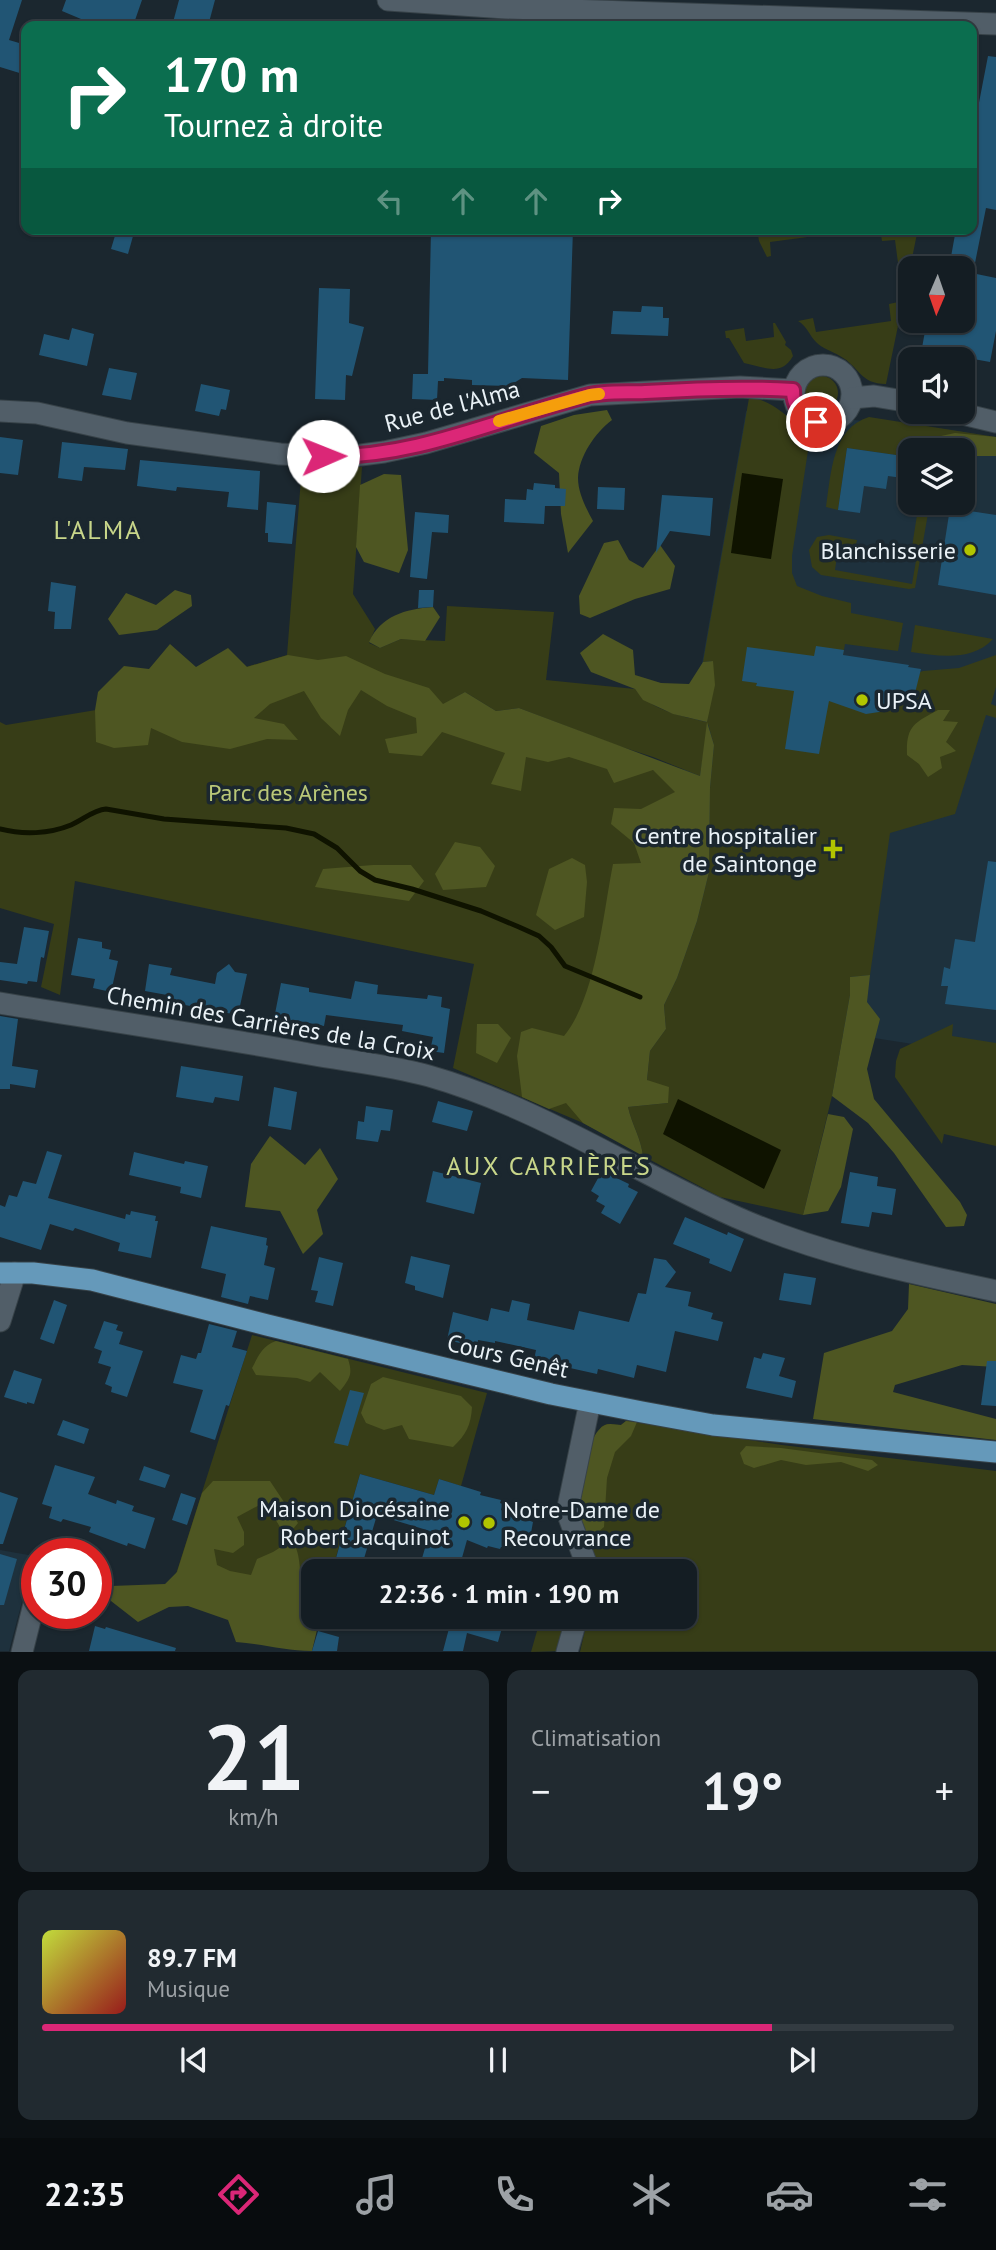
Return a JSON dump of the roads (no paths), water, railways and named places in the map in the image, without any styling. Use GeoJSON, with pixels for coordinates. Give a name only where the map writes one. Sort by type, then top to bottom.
{"type":"FeatureCollection","features":[{"type":"Feature","properties":{"kind":"main road","name":"Cours Genêt"},"geometry":{"type":"LineString","coordinates":[[7,1273],[92,1280],[590,1402],[713,1424],[996,1452]]}},
{"type":"Feature","properties":{"kind":"street"},"geometry":{"type":"LineString","coordinates":[[388,0],[506,8],[904,21]]}},
{"type":"Feature","properties":{"kind":"street"},"geometry":{"type":"LineString","coordinates":[[977,23],[996,24]]}},
{"type":"Feature","properties":{"kind":"street"},"geometry":{"type":"LineString","coordinates":[[824,364],[842,371],[852,388],[852,398],[843,416],[834,421],[816,422],[801,414],[793,398],[793,390],[800,374],[806,369],[824,364]]}},
{"type":"Feature","properties":{"kind":"street","name":"Rue de l'Alma"},"geometry":{"type":"LineString","coordinates":[[0,411],[37,413],[127,433],[280,454],[345,457],[426,443],[590,395],[740,387],[793,390]]}},
{"type":"Feature","properties":{"kind":"street"},"geometry":{"type":"LineString","coordinates":[[852,398],[898,400]]}},
{"type":"Feature","properties":{"kind":"street"},"geometry":{"type":"LineString","coordinates":[[975,417],[996,422]]}},
{"type":"Feature","properties":{"kind":"street","name":"Chemin des Carrières de la Croix"},"geometry":{"type":"LineString","coordinates":[[0,1003],[254,1044],[428,1076],[522,1109],[739,1219],[811,1246],[874,1264],[996,1291]]}},
{"type":"Feature","properties":{"kind":"street"},"geometry":{"type":"LineString","coordinates":[[0,1321],[7,1273]]}},
{"type":"Feature","properties":{"kind":"street"},"geometry":{"type":"LineString","coordinates":[[585,1559],[567,1512],[590,1402]]}},
{"type":"Feature","properties":{"kind":"street"},"geometry":{"type":"LineString","coordinates":[[22,1651],[28,1629]]}},
{"type":"Feature","properties":{"kind":"street"},"geometry":{"type":"LineString","coordinates":[[567,1651],[573,1629]]}},
{"type":"Feature","properties":{"kind":"waterway"},"geometry":{"type":"LineString","coordinates":[[0,829],[27,833],[45,832],[71,825],[92,813],[106,809],[164,819],[286,828],[314,834],[337,848],[360,871],[375,880],[481,911],[519,927],[539,936],[565,966],[640,997]]}},
{"type":"Feature","properties":{"kind":"place","name":"Blanchisserie"},"geometry":{"type":"Point","coordinates":[970,550]}},
{"type":"Feature","properties":{"kind":"place","name":"UPSA"},"geometry":{"type":"Point","coordinates":[862,700]}},
{"type":"Feature","properties":{"kind":"place","name":"Centre hospitalier de Saintonge"},"geometry":{"type":"Point","coordinates":[833,849]}},
{"type":"Feature","properties":{"kind":"place","name":"Maison Diocésaine Robert Jacquinot"},"geometry":{"type":"Point","coordinates":[464,1522]}},
{"type":"Feature","properties":{"kind":"place","name":"Notre-Dame de Recouvrance"},"geometry":{"type":"Point","coordinates":[489,1523]}},
{"type":"Feature","properties":{"kind":"district","name":"L'ALMA"},"geometry":{"type":"Point","coordinates":[98,529]}},
{"type":"Feature","properties":{"kind":"district","name":"AUX CARRIÈRES"},"geometry":{"type":"Point","coordinates":[549,1165]}},
{"type":"Feature","properties":{"kind":"park label","name":"Parc des Arènes"},"geometry":{"type":"Point","coordinates":[288,792]}}]}
